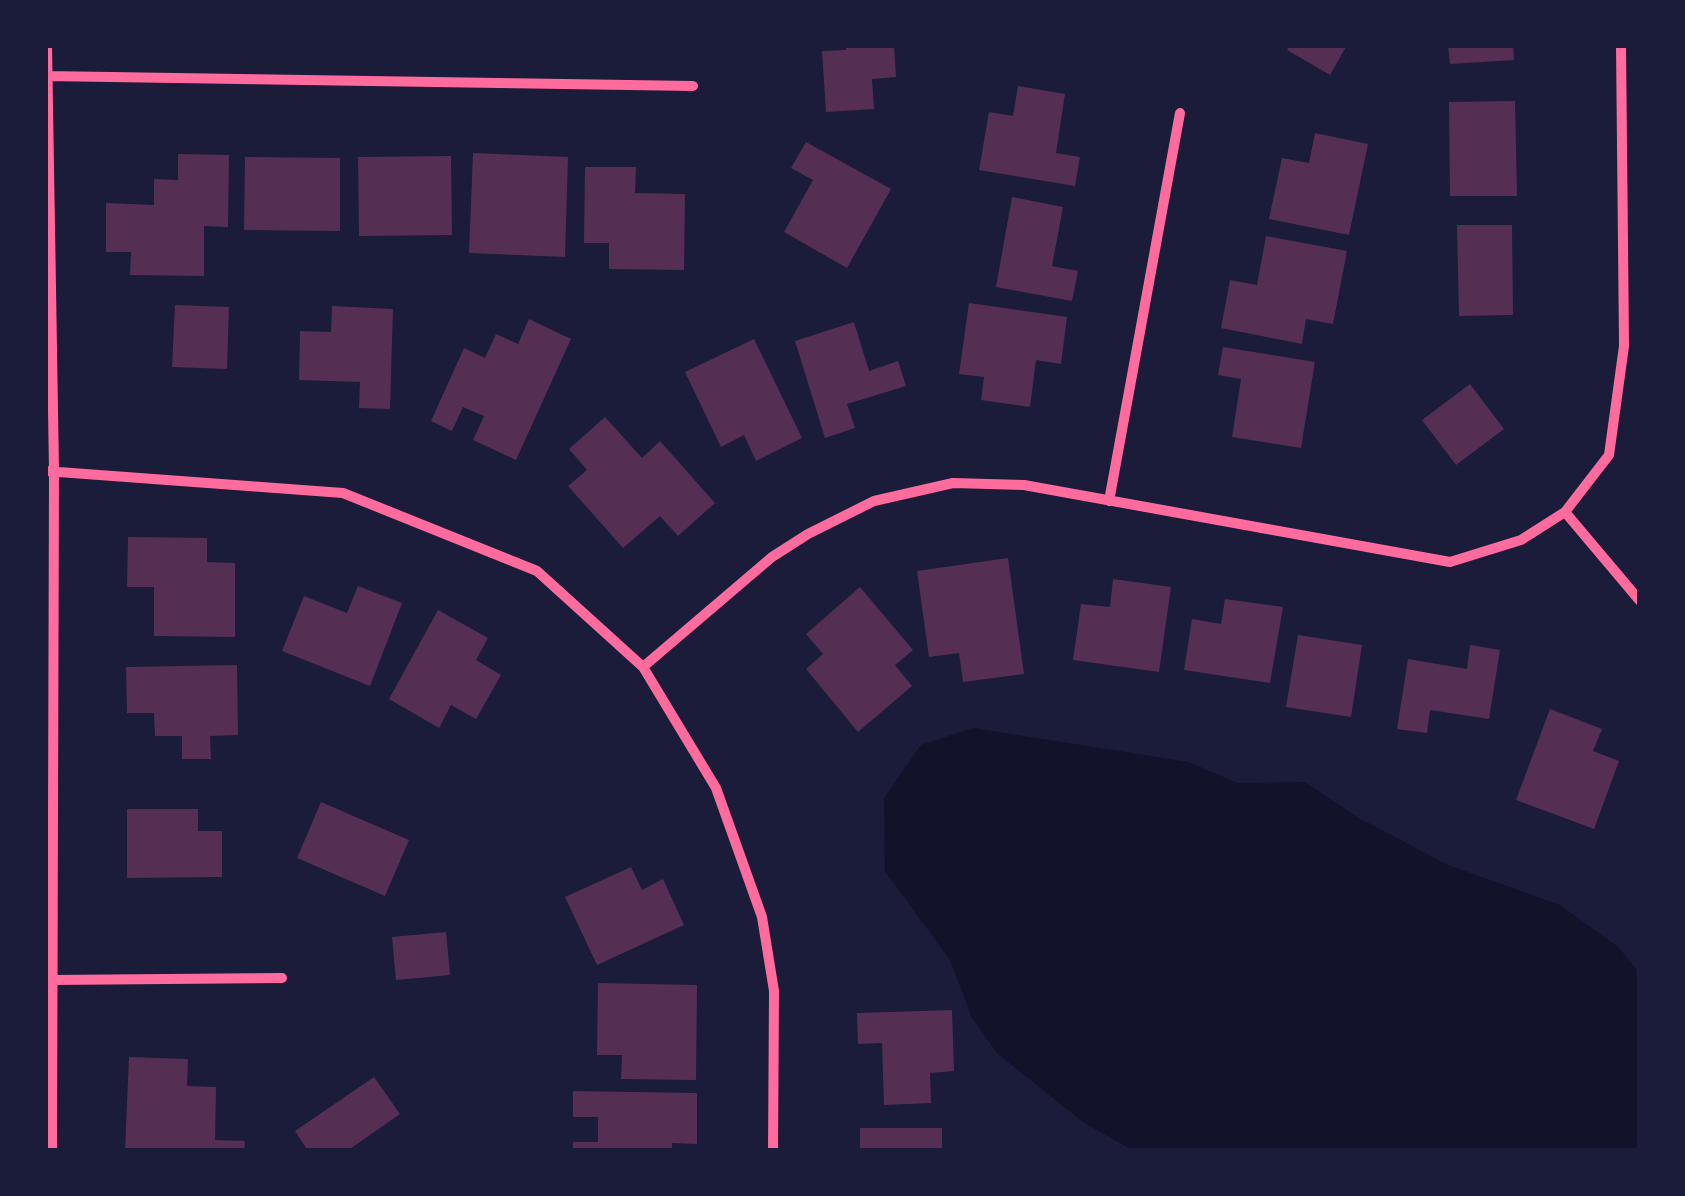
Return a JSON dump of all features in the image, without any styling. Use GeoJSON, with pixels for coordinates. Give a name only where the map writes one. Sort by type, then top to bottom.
{"type":"FeatureCollection","features":[{"type":"Feature","properties":{"kind":"street"},"geometry":{"type":"LineString","coordinates":[[46,45],[52,1151]]}},
{"type":"Feature","properties":{"kind":"street"},"geometry":{"type":"LineString","coordinates":[[642,668],[772,557],[844,513],[874,501],[953,483],[988,482],[1109,501],[1450,562],[1521,540],[1564,512],[1610,456],[1624,346],[1621,45]]}},
{"type":"Feature","properties":{"kind":"street"},"geometry":{"type":"LineString","coordinates":[[46,76],[693,86]]}},
{"type":"Feature","properties":{"kind":"street"},"geometry":{"type":"LineString","coordinates":[[1109,501],[1180,113]]}},
{"type":"Feature","properties":{"kind":"street"},"geometry":{"type":"LineString","coordinates":[[50,471],[343,492],[537,572],[642,668],[716,788],[762,916],[774,991],[773,1151]]}},
{"type":"Feature","properties":{"kind":"street"},"geometry":{"type":"LineString","coordinates":[[1564,512],[1640,601]]}},
{"type":"Feature","properties":{"kind":"street"},"geometry":{"type":"LineString","coordinates":[[51,980],[282,978]]}},
{"type":"Feature","properties":{"kind":"shaded area"},"geometry":{"type":"Polygon","coordinates":[[[973,728],[1189,762],[1237,783],[1305,782],[1359,818],[1448,865],[1560,905],[1618,947],[1640,973],[1640,1151],[1134,1151],[1083,1122],[998,1054],[972,1018],[950,960],[885,871],[884,798],[921,745],[973,728]]]}},
{"type":"Feature","properties":{"kind":"building"},"geometry":{"type":"Polygon","coordinates":[[[846,45],[894,45],[896,77],[872,79],[874,109],[826,112],[822,51],[846,50],[846,45]]]}},
{"type":"Feature","properties":{"kind":"building"},"geometry":{"type":"Polygon","coordinates":[[[1290,45],[1347,45],[1330,75],[1287,50],[1290,45]]]}},
{"type":"Feature","properties":{"kind":"building"},"geometry":{"type":"Polygon","coordinates":[[[1448,45],[1513,45],[1514,60],[1450,64],[1448,45]]]}},
{"type":"Feature","properties":{"kind":"building"},"geometry":{"type":"Polygon","coordinates":[[[1018,86],[1065,94],[1056,153],[1080,157],[1075,186],[979,170],[989,112],[1013,116],[1018,86]]]}},
{"type":"Feature","properties":{"kind":"building"},"geometry":{"type":"Polygon","coordinates":[[[1515,101],[1517,196],[1450,196],[1449,102],[1515,101]]]}},
{"type":"Feature","properties":{"kind":"building"},"geometry":{"type":"Polygon","coordinates":[[[1315,133],[1368,144],[1349,235],[1269,219],[1282,158],[1309,163],[1315,133]]]}},
{"type":"Feature","properties":{"kind":"building"},"geometry":{"type":"Polygon","coordinates":[[[806,142],[891,189],[847,268],[784,232],[813,180],[791,168],[806,142]]]}},
{"type":"Feature","properties":{"kind":"building"},"geometry":{"type":"Polygon","coordinates":[[[473,153],[568,157],[565,257],[469,253],[473,153]]]}},
{"type":"Feature","properties":{"kind":"building"},"geometry":{"type":"Polygon","coordinates":[[[178,154],[229,155],[228,227],[204,226],[204,276],[130,275],[131,252],[106,252],[106,203],[154,205],[154,179],[178,180],[178,154]]]}},
{"type":"Feature","properties":{"kind":"building"},"geometry":{"type":"Polygon","coordinates":[[[451,156],[452,235],[359,236],[358,157],[451,156]]]}},
{"type":"Feature","properties":{"kind":"building"},"geometry":{"type":"Polygon","coordinates":[[[245,157],[340,158],[340,231],[244,230],[245,157]]]}},
{"type":"Feature","properties":{"kind":"building"},"geometry":{"type":"Polygon","coordinates":[[[585,167],[636,167],[635,193],[685,194],[684,270],[609,269],[609,243],[584,243],[585,167]]]}},
{"type":"Feature","properties":{"kind":"building"},"geometry":{"type":"Polygon","coordinates":[[[1012,197],[1063,207],[1052,266],[1078,271],[1072,301],[996,287],[1012,197]]]}},
{"type":"Feature","properties":{"kind":"building"},"geometry":{"type":"Polygon","coordinates":[[[1457,225],[1512,225],[1513,315],[1459,316],[1457,225]]]}},
{"type":"Feature","properties":{"kind":"building"},"geometry":{"type":"Polygon","coordinates":[[[1266,236],[1347,251],[1333,324],[1306,319],[1302,344],[1221,328],[1230,280],[1257,285],[1266,236]]]}},
{"type":"Feature","properties":{"kind":"building"},"geometry":{"type":"Polygon","coordinates":[[[969,303],[1067,317],[1061,364],[1036,360],[1030,407],[981,400],[984,377],[959,374],[969,303]]]}},
{"type":"Feature","properties":{"kind":"building"},"geometry":{"type":"Polygon","coordinates":[[[175,305],[229,307],[227,369],[172,367],[175,305]]]}},
{"type":"Feature","properties":{"kind":"building"},"geometry":{"type":"Polygon","coordinates":[[[332,306],[393,309],[390,409],[359,408],[360,382],[299,380],[300,331],[331,332],[332,306]]]}},
{"type":"Feature","properties":{"kind":"building"},"geometry":{"type":"Polygon","coordinates":[[[529,319],[571,339],[516,460],[473,440],[484,416],[463,407],[452,431],[431,421],[464,348],[485,358],[496,334],[518,344],[529,319]]]}},
{"type":"Feature","properties":{"kind":"building"},"geometry":{"type":"Polygon","coordinates":[[[854,322],[869,371],[898,361],[906,386],[847,404],[855,428],[825,438],[795,341],[854,322]]]}},
{"type":"Feature","properties":{"kind":"building"},"geometry":{"type":"Polygon","coordinates":[[[754,339],[802,438],[756,461],[744,435],[721,447],[685,372],[754,339]]]}},
{"type":"Feature","properties":{"kind":"building"},"geometry":{"type":"Polygon","coordinates":[[[1223,347],[1315,362],[1301,448],[1232,437],[1241,379],[1218,375],[1223,347]]]}},
{"type":"Feature","properties":{"kind":"building"},"geometry":{"type":"Polygon","coordinates":[[[1470,384],[1504,429],[1456,465],[1422,420],[1470,384]]]}},
{"type":"Feature","properties":{"kind":"building"},"geometry":{"type":"Polygon","coordinates":[[[605,417],[642,458],[660,441],[715,503],[678,536],[660,516],[623,548],[568,486],[587,470],[569,449],[605,417]]]}},
{"type":"Feature","properties":{"kind":"building"},"geometry":{"type":"Polygon","coordinates":[[[128,537],[207,538],[207,562],[235,563],[235,637],[154,636],[154,587],[127,587],[128,537]]]}},
{"type":"Feature","properties":{"kind":"building"},"geometry":{"type":"Polygon","coordinates":[[[1008,558],[1024,674],[963,682],[959,653],[929,657],[917,571],[1008,558]]]}},
{"type":"Feature","properties":{"kind":"building"},"geometry":{"type":"Polygon","coordinates":[[[1113,579],[1171,587],[1159,672],[1073,660],[1081,604],[1110,607],[1113,579]]]}},
{"type":"Feature","properties":{"kind":"building"},"geometry":{"type":"Polygon","coordinates":[[[358,586],[402,603],[370,686],[282,651],[304,596],[347,613],[358,586]]]}},
{"type":"Feature","properties":{"kind":"building"},"geometry":{"type":"Polygon","coordinates":[[[860,587],[913,650],[895,665],[912,686],[858,732],[806,669],[823,654],[806,634],[860,587]]]}},
{"type":"Feature","properties":{"kind":"building"},"geometry":{"type":"Polygon","coordinates":[[[1225,599],[1283,607],[1270,683],[1184,670],[1192,619],[1221,624],[1225,599]]]}},
{"type":"Feature","properties":{"kind":"building"},"geometry":{"type":"Polygon","coordinates":[[[438,610],[488,638],[476,660],[501,675],[476,719],[451,705],[439,728],[389,699],[438,610]]]}},
{"type":"Feature","properties":{"kind":"building"},"geometry":{"type":"Polygon","coordinates":[[[1298,635],[1362,645],[1351,717],[1286,707],[1298,635]]]}},
{"type":"Feature","properties":{"kind":"building"},"geometry":{"type":"Polygon","coordinates":[[[1470,645],[1500,650],[1489,719],[1430,710],[1427,733],[1397,729],[1408,659],[1467,669],[1470,645]]]}},
{"type":"Feature","properties":{"kind":"building"},"geometry":{"type":"Polygon","coordinates":[[[237,665],[238,735],[210,736],[211,759],[182,759],[182,736],[155,736],[154,713],[127,713],[126,667],[237,665]]]}},
{"type":"Feature","properties":{"kind":"building"},"geometry":{"type":"Polygon","coordinates":[[[1550,709],[1602,729],[1593,751],[1619,761],[1594,829],[1516,800],[1550,709]]]}},
{"type":"Feature","properties":{"kind":"building"},"geometry":{"type":"Polygon","coordinates":[[[321,802],[409,840],[385,896],[297,858],[321,802]]]}},
{"type":"Feature","properties":{"kind":"building"},"geometry":{"type":"Polygon","coordinates":[[[127,809],[198,809],[198,831],[222,831],[222,877],[127,878],[127,809]]]}},
{"type":"Feature","properties":{"kind":"building"},"geometry":{"type":"Polygon","coordinates":[[[631,867],[642,890],[663,879],[684,925],[597,965],[565,897],[631,867]]]}},
{"type":"Feature","properties":{"kind":"building"},"geometry":{"type":"Polygon","coordinates":[[[446,932],[450,975],[396,980],[392,937],[446,932]]]}},
{"type":"Feature","properties":{"kind":"building"},"geometry":{"type":"Polygon","coordinates":[[[598,983],[697,985],[696,1080],[621,1079],[622,1055],[597,1055],[598,983]]]}},
{"type":"Feature","properties":{"kind":"building"},"geometry":{"type":"Polygon","coordinates":[[[952,1010],[954,1071],[930,1073],[931,1103],[884,1105],[882,1043],[858,1044],[857,1013],[952,1010]]]}},
{"type":"Feature","properties":{"kind":"building"},"geometry":{"type":"Polygon","coordinates":[[[129,1057],[188,1059],[187,1086],[216,1087],[215,1140],[245,1141],[244,1151],[125,1151],[129,1057]]]}},
{"type":"Feature","properties":{"kind":"building"},"geometry":{"type":"Polygon","coordinates":[[[374,1077],[400,1114],[347,1151],[308,1151],[295,1131],[374,1077]]]}},
{"type":"Feature","properties":{"kind":"building"},"geometry":{"type":"Polygon","coordinates":[[[573,1091],[697,1093],[697,1144],[672,1143],[672,1151],[573,1151],[573,1142],[598,1142],[598,1117],[573,1117],[573,1091]]]}},
{"type":"Feature","properties":{"kind":"building"},"geometry":{"type":"Polygon","coordinates":[[[860,1128],[942,1128],[942,1151],[860,1151],[860,1128]]]}}]}
